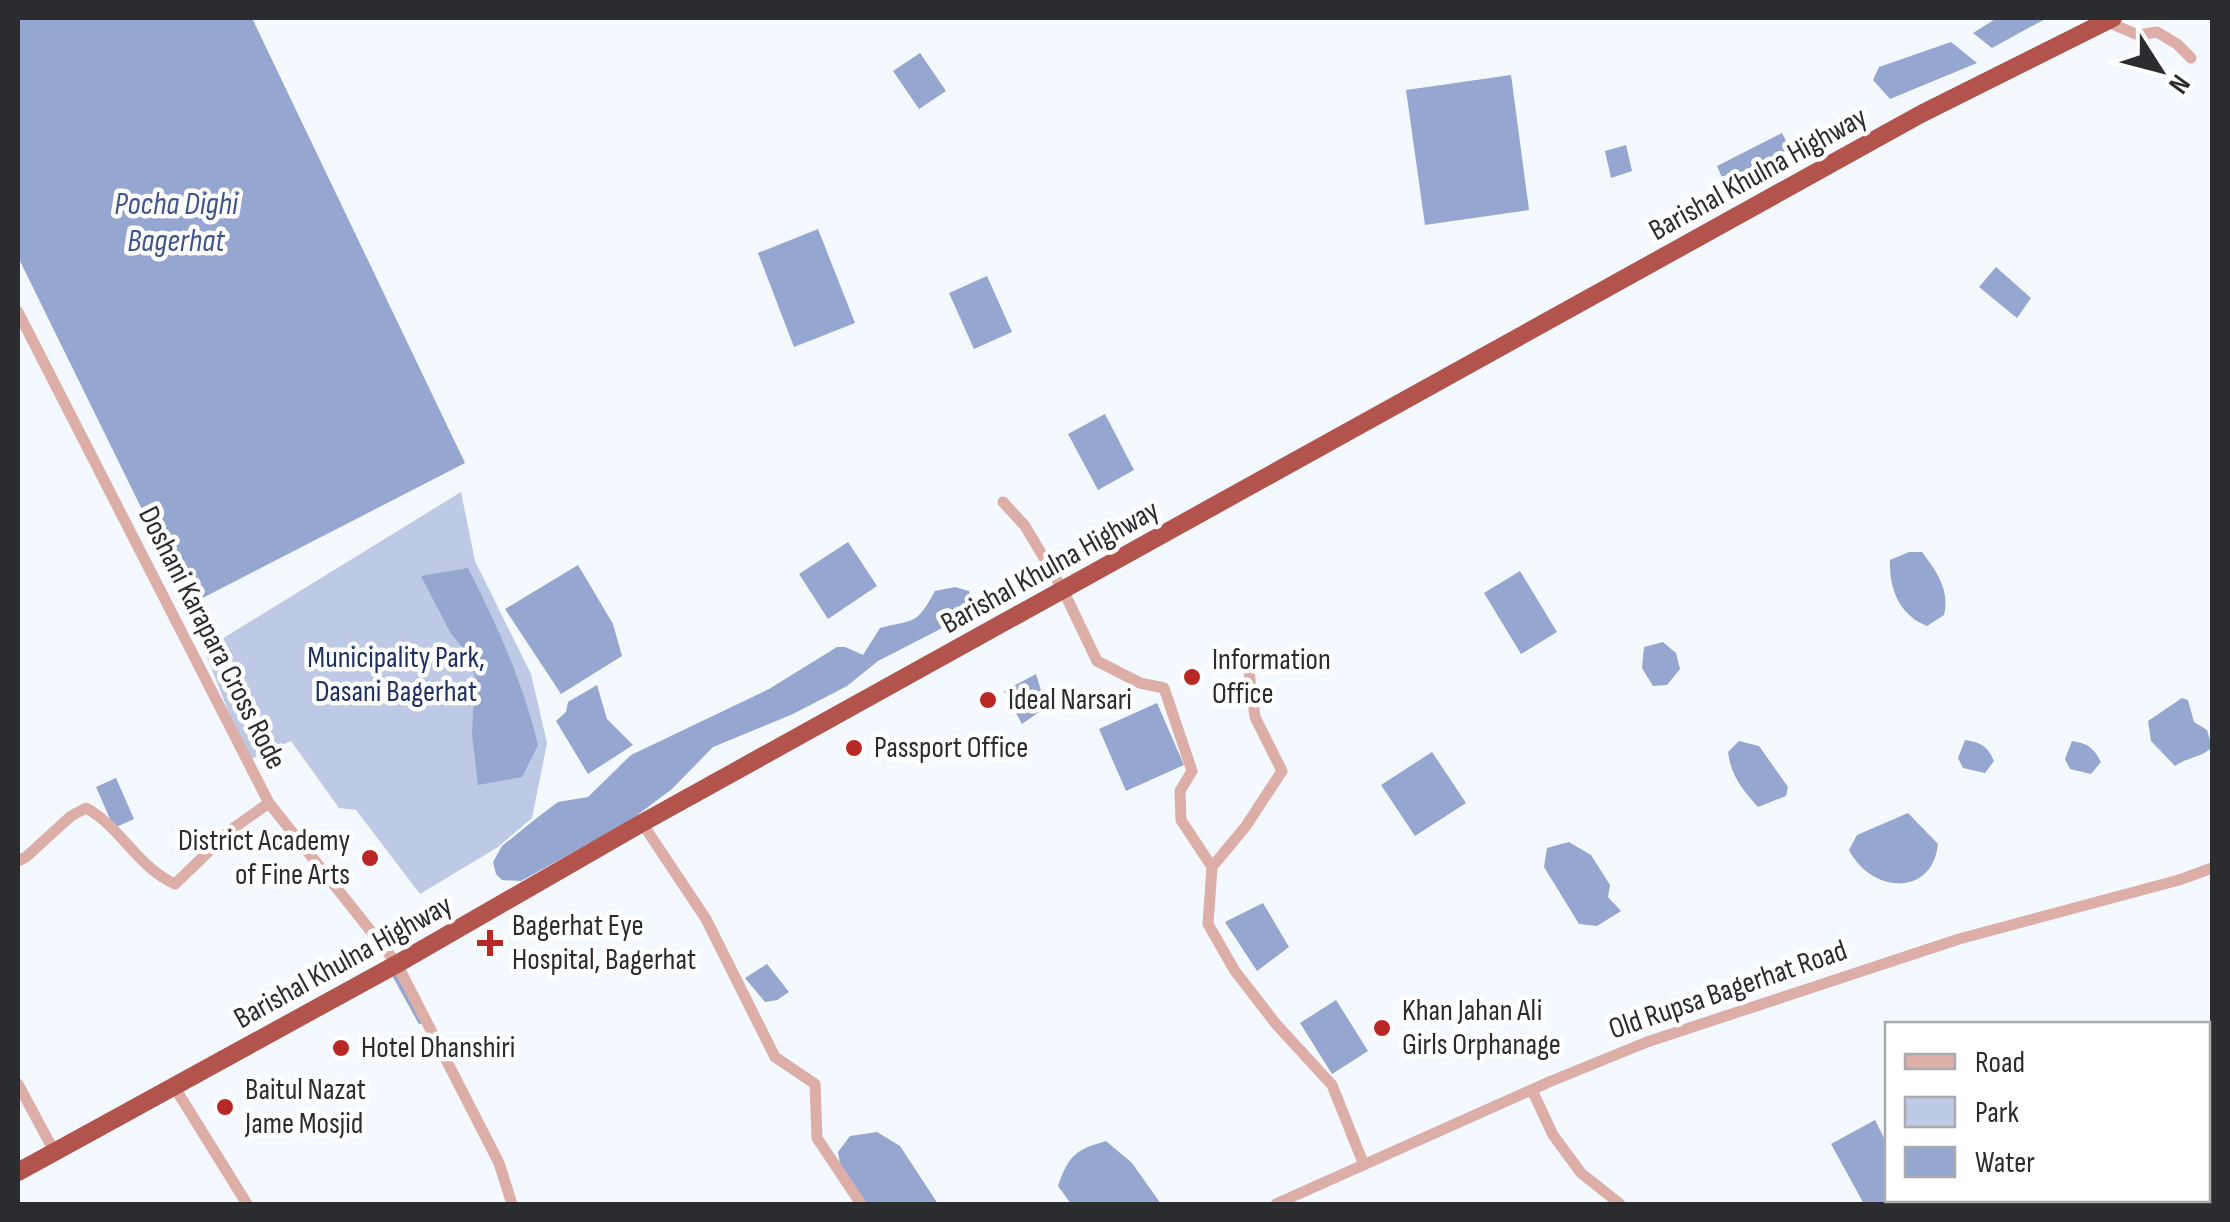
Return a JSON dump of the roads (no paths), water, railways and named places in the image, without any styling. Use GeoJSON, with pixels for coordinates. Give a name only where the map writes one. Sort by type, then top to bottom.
{"type":"FeatureCollection","features":[{"type":"Feature","properties":{"kind":"highway","name":"Barishal Khulna Highway"},"geometry":{"type":"LineString","coordinates":[[18,1172],[1921,114],[2109,20]]}},
{"type":"Feature","properties":{"kind":"street"},"geometry":{"type":"LineString","coordinates":[[2109,20],[2138,36],[2157,32],[2191,58]]}},
{"type":"Feature","properties":{"kind":"street","name":"Doshani Karapara Cross Rode"},"geometry":{"type":"LineString","coordinates":[[18,312],[269,804],[397,964],[500,1163],[512,1204]]}},
{"type":"Feature","properties":{"kind":"street"},"geometry":{"type":"LineString","coordinates":[[1003,502],[1025,526],[1063,590],[1097,662],[1140,683],[1164,688],[1192,771],[1180,790],[1180,820],[1212,867]]}},
{"type":"Feature","properties":{"kind":"street"},"geometry":{"type":"LineString","coordinates":[[1247,656],[1255,717],[1282,771],[1246,826],[1212,867],[1208,924],[1235,971],[1276,1024],[1332,1084],[1364,1165]]}},
{"type":"Feature","properties":{"kind":"street"},"geometry":{"type":"LineString","coordinates":[[18,861],[86,808],[104,817],[124,844],[160,877],[176,884],[232,828],[269,804]]}},
{"type":"Feature","properties":{"kind":"street"},"geometry":{"type":"LineString","coordinates":[[642,823],[706,919],[776,1056],[815,1084],[816,1138],[861,1204]]}},
{"type":"Feature","properties":{"kind":"street","name":"Old Rupsa Bagerhat Road"},"geometry":{"type":"LineString","coordinates":[[1276,1204],[1646,1042],[1959,939],[2212,868]]}},
{"type":"Feature","properties":{"kind":"street"},"geometry":{"type":"LineString","coordinates":[[18,1084],[54,1153]]}},
{"type":"Feature","properties":{"kind":"street"},"geometry":{"type":"LineString","coordinates":[[174,1088],[247,1204]]}},
{"type":"Feature","properties":{"kind":"street"},"geometry":{"type":"LineString","coordinates":[[1532,1090],[1553,1135],[1581,1173],[1620,1204]]}},
{"type":"Feature","properties":{"kind":"water","name":"Pocha Dighi Bagerhat"},"geometry":{"type":"Polygon","coordinates":[[[18,18],[252,18],[465,463],[189,605],[18,257],[18,18]]]}},
{"type":"Feature","properties":{"kind":"water"},"geometry":{"type":"Polygon","coordinates":[[[1997,18],[2047,18],[1992,48],[1973,33],[1997,18]]]}},
{"type":"Feature","properties":{"kind":"water"},"geometry":{"type":"Polygon","coordinates":[[[1951,42],[1977,63],[1890,99],[1873,80],[1879,67],[1951,42]]]}},
{"type":"Feature","properties":{"kind":"water"},"geometry":{"type":"Polygon","coordinates":[[[920,53],[946,91],[919,109],[893,71],[920,53]]]}},
{"type":"Feature","properties":{"kind":"water"},"geometry":{"type":"Polygon","coordinates":[[[1511,75],[1529,210],[1425,225],[1406,90],[1511,75]]]}},
{"type":"Feature","properties":{"kind":"water"},"geometry":{"type":"Polygon","coordinates":[[[1782,133],[1790,149],[1724,182],[1717,166],[1782,133]]]}},
{"type":"Feature","properties":{"kind":"water"},"geometry":{"type":"Polygon","coordinates":[[[1626,145],[1632,171],[1611,178],[1605,151],[1626,145]]]}},
{"type":"Feature","properties":{"kind":"water"},"geometry":{"type":"Polygon","coordinates":[[[818,229],[855,323],[794,347],[758,253],[818,229]]]}},
{"type":"Feature","properties":{"kind":"water"},"geometry":{"type":"Polygon","coordinates":[[[1996,267],[2031,298],[2017,318],[1979,287],[1996,267]]]}},
{"type":"Feature","properties":{"kind":"water"},"geometry":{"type":"Polygon","coordinates":[[[987,276],[1012,332],[974,349],[949,293],[987,276]]]}},
{"type":"Feature","properties":{"kind":"water"},"geometry":{"type":"Polygon","coordinates":[[[1105,414],[1134,470],[1098,490],[1068,434],[1105,414]]]}},
{"type":"Feature","properties":{"kind":"water"},"geometry":{"type":"Polygon","coordinates":[[[848,542],[877,586],[828,619],[799,574],[848,542]]]}},
{"type":"Feature","properties":{"kind":"water"},"geometry":{"type":"Polygon","coordinates":[[[1909,552],[1922,552],[1944,589],[1944,615],[1927,626],[1903,608],[1891,581],[1890,560],[1909,552]]]}},
{"type":"Feature","properties":{"kind":"water"},"geometry":{"type":"Polygon","coordinates":[[[578,565],[613,624],[622,656],[561,694],[505,609],[578,565]]]}},
{"type":"Feature","properties":{"kind":"water"},"geometry":{"type":"Polygon","coordinates":[[[468,568],[508,654],[538,745],[522,777],[478,785],[472,735],[475,676],[421,576],[468,568]]]}},
{"type":"Feature","properties":{"kind":"water"},"geometry":{"type":"Polygon","coordinates":[[[1520,571],[1557,632],[1521,654],[1484,593],[1520,571]]]}},
{"type":"Feature","properties":{"kind":"water"},"geometry":{"type":"Polygon","coordinates":[[[955,587],[969,591],[971,600],[954,622],[878,661],[847,686],[793,714],[713,747],[672,789],[628,822],[521,881],[502,880],[496,874],[493,862],[502,846],[558,802],[588,797],[631,755],[769,689],[837,647],[863,655],[880,628],[914,619],[935,591],[955,587]]]}},
{"type":"Feature","properties":{"kind":"water"},"geometry":{"type":"Polygon","coordinates":[[[1663,642],[1676,653],[1680,669],[1667,685],[1653,686],[1642,668],[1644,647],[1663,642]]]}},
{"type":"Feature","properties":{"kind":"water"},"geometry":{"type":"Polygon","coordinates":[[[1036,674],[1046,707],[1022,724],[1004,691],[1036,674]]]}},
{"type":"Feature","properties":{"kind":"water"},"geometry":{"type":"Polygon","coordinates":[[[597,685],[607,719],[633,745],[588,774],[556,721],[566,712],[568,702],[597,685]]]}},
{"type":"Feature","properties":{"kind":"water"},"geometry":{"type":"Polygon","coordinates":[[[2182,698],[2188,700],[2194,722],[2207,730],[2212,747],[2175,766],[2151,741],[2148,721],[2182,698]]]}},
{"type":"Feature","properties":{"kind":"water"},"geometry":{"type":"Polygon","coordinates":[[[1157,703],[1184,765],[1126,791],[1099,729],[1157,703]]]}},
{"type":"Feature","properties":{"kind":"water"},"geometry":{"type":"Polygon","coordinates":[[[1965,740],[1983,746],[1992,756],[1994,761],[1985,773],[1963,768],[1958,758],[1965,740]]]}},
{"type":"Feature","properties":{"kind":"water"},"geometry":{"type":"Polygon","coordinates":[[[1739,741],[1759,746],[1788,787],[1786,796],[1758,807],[1752,800],[1729,761],[1728,752],[1739,741]]]}},
{"type":"Feature","properties":{"kind":"water"},"geometry":{"type":"Polygon","coordinates":[[[2072,741],[2090,747],[2101,762],[2091,774],[2070,769],[2065,759],[2072,741]]]}},
{"type":"Feature","properties":{"kind":"water"},"geometry":{"type":"Polygon","coordinates":[[[1432,752],[1466,803],[1415,836],[1381,785],[1432,752]]]}},
{"type":"Feature","properties":{"kind":"water"},"geometry":{"type":"Polygon","coordinates":[[[116,778],[134,819],[114,828],[96,787],[116,778]]]}},
{"type":"Feature","properties":{"kind":"water"},"geometry":{"type":"Polygon","coordinates":[[[1908,813],[1938,844],[1933,862],[1925,874],[1913,881],[1885,881],[1871,875],[1849,850],[1857,835],[1908,813]]]}},
{"type":"Feature","properties":{"kind":"water"},"geometry":{"type":"Polygon","coordinates":[[[1569,842],[1591,855],[1610,885],[1608,897],[1621,911],[1597,926],[1579,924],[1544,867],[1547,848],[1569,842]]]}},
{"type":"Feature","properties":{"kind":"water"},"geometry":{"type":"Polygon","coordinates":[[[1263,903],[1289,947],[1257,971],[1225,922],[1263,903]]]}},
{"type":"Feature","properties":{"kind":"water"},"geometry":{"type":"Polygon","coordinates":[[[767,964],[789,992],[765,1002],[745,978],[767,964]]]}},
{"type":"Feature","properties":{"kind":"water"},"geometry":{"type":"Polygon","coordinates":[[[1336,1000],[1368,1051],[1332,1074],[1300,1023],[1336,1000]]]}},
{"type":"Feature","properties":{"kind":"water"},"geometry":{"type":"Polygon","coordinates":[[[1875,1120],[1885,1140],[1885,1201],[1864,1204],[1831,1144],[1875,1120]]]}},
{"type":"Feature","properties":{"kind":"water"},"geometry":{"type":"Polygon","coordinates":[[[877,1132],[900,1146],[938,1204],[867,1204],[841,1169],[838,1152],[850,1136],[877,1132]]]}},
{"type":"Feature","properties":{"kind":"water"},"geometry":{"type":"Polygon","coordinates":[[[1106,1141],[1132,1163],[1161,1204],[1071,1204],[1058,1186],[1066,1167],[1080,1151],[1106,1141]]]}},
{"type":"Feature","properties":{"kind":"waterway"},"geometry":{"type":"LineString","coordinates":[[393,973],[420,1022]]}},
{"type":"Feature","properties":{"kind":"place","name":"Information Office"},"geometry":{"type":"Point","coordinates":[1192,677]}},
{"type":"Feature","properties":{"kind":"place","name":"Ideal Narsari"},"geometry":{"type":"Point","coordinates":[988,700]}},
{"type":"Feature","properties":{"kind":"place","name":"Passport Office"},"geometry":{"type":"Point","coordinates":[854,748]}},
{"type":"Feature","properties":{"kind":"place","name":"District Academy of Fine Arts"},"geometry":{"type":"Point","coordinates":[370,858]}},
{"type":"Feature","properties":{"kind":"place","name":"Bagerhat Eye Hospital, Bagerhat"},"geometry":{"type":"Point","coordinates":[490,943]}},
{"type":"Feature","properties":{"kind":"place","name":"Khan Jahan Ali Girls Orphanage"},"geometry":{"type":"Point","coordinates":[1382,1028]}},
{"type":"Feature","properties":{"kind":"place","name":"Hotel Dhanshiri"},"geometry":{"type":"Point","coordinates":[341,1048]}},
{"type":"Feature","properties":{"kind":"place","name":"Baitul Nazat Jame Mosjid"},"geometry":{"type":"Point","coordinates":[225,1107]}},
{"type":"Feature","properties":{"kind":"park label","name":"Municipality Park, Dasani Bagerhat"},"geometry":{"type":"Point","coordinates":[396,675]}}]}
